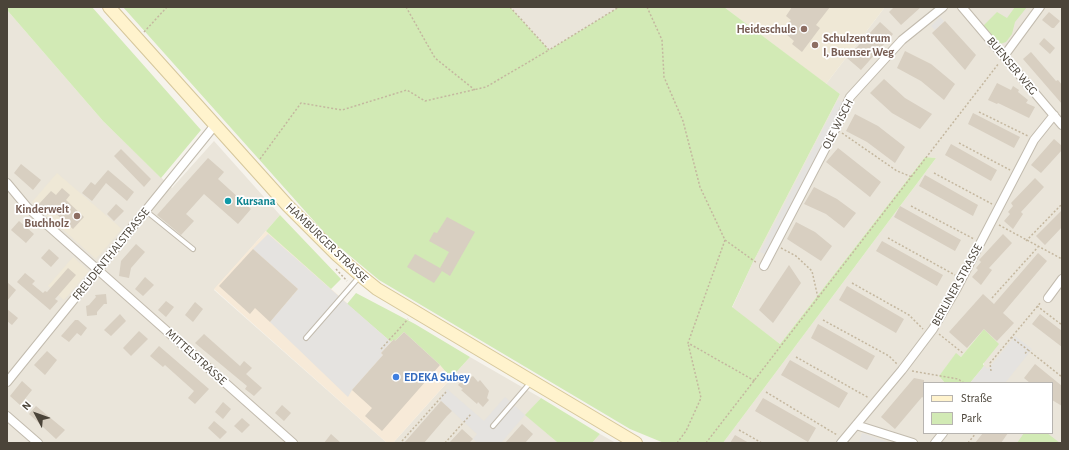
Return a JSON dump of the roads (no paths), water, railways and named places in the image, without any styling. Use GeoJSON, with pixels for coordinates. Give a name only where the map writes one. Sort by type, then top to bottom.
{"type":"FeatureCollection","features":[{"type":"Feature","properties":{"kind":"main road","name":"HAMBURGER STRASSE"},"geometry":{"type":"LineString","coordinates":[[109,7],[288,206],[360,276],[377,290],[414,310],[636,443]]}},
{"type":"Feature","properties":{"kind":"street","name":"OLE WISCH"},"geometry":{"type":"LineString","coordinates":[[764,266],[776,246],[836,128],[850,97],[902,40],[943,7]]}},
{"type":"Feature","properties":{"kind":"street","name":"BUENSER WEG"},"geometry":{"type":"LineString","coordinates":[[962,7],[1062,125]]}},
{"type":"Feature","properties":{"kind":"street"},"geometry":{"type":"LineString","coordinates":[[1004,56],[1040,7]]}},
{"type":"Feature","properties":{"kind":"street","name":"BERLINER STRASSE"},"geometry":{"type":"LineString","coordinates":[[842,441],[902,370],[931,331],[962,279],[1034,140],[1054,115]]}},
{"type":"Feature","properties":{"kind":"street","name":"FREUDENTHALSTRASSE"},"geometry":{"type":"LineString","coordinates":[[7,382],[215,125]]}},
{"type":"Feature","properties":{"kind":"street","name":"MITTELSTRASSE"},"geometry":{"type":"LineString","coordinates":[[7,183],[27,207],[293,443]]}},
{"type":"Feature","properties":{"kind":"street"},"geometry":{"type":"LineString","coordinates":[[1048,298],[1062,279]]}},
{"type":"Feature","properties":{"kind":"street"},"geometry":{"type":"LineString","coordinates":[[7,416],[38,443]]}},
{"type":"Feature","properties":{"kind":"street"},"geometry":{"type":"LineString","coordinates":[[856,425],[913,443]]}},
{"type":"Feature","properties":{"kind":"street"},"geometry":{"type":"LineString","coordinates":[[935,443],[942,434]]}},
{"type":"Feature","properties":{"kind":"lane"},"geometry":{"type":"LineString","coordinates":[[146,211],[193,249]]}},
{"type":"Feature","properties":{"kind":"lane"},"geometry":{"type":"LineString","coordinates":[[306,338],[360,276]]}},
{"type":"Feature","properties":{"kind":"lane"},"geometry":{"type":"LineString","coordinates":[[493,426],[531,381]]}},
{"type":"Feature","properties":{"kind":"place","name":"Heideschule"},"geometry":{"type":"Point","coordinates":[804,29]}},
{"type":"Feature","properties":{"kind":"place","name":"Schulzentrum I, Buenser Weg"},"geometry":{"type":"Point","coordinates":[815,45]}},
{"type":"Feature","properties":{"kind":"place","name":"Kursana"},"geometry":{"type":"Point","coordinates":[228,201]}},
{"type":"Feature","properties":{"kind":"place","name":"Kinderwelt Buchholz"},"geometry":{"type":"Point","coordinates":[77,216]}},
{"type":"Feature","properties":{"kind":"place","name":"EDEKA Subey"},"geometry":{"type":"Point","coordinates":[396,377]}}]}
